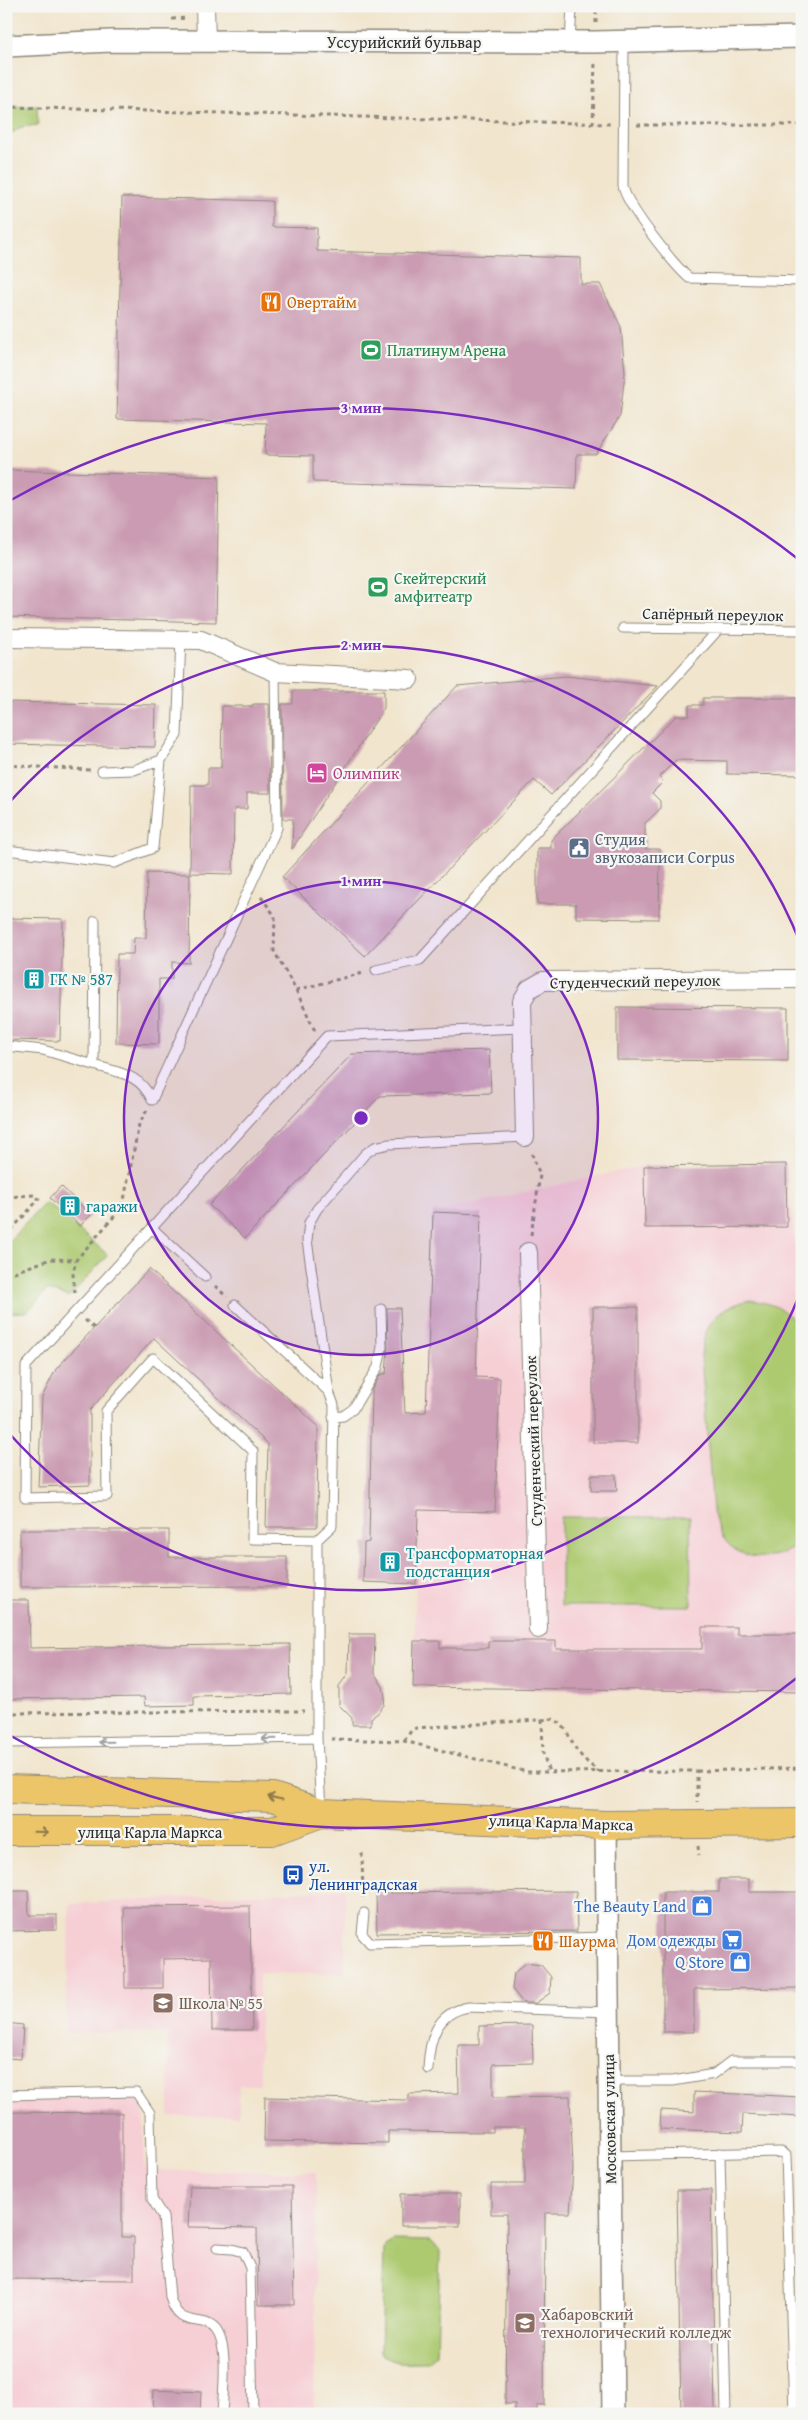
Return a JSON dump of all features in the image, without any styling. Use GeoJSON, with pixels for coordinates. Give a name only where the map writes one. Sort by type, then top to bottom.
{"type":"FeatureCollection","features":[{"type":"Feature","properties":{"kind":"main road","name":"улица Карла Маркса"},"geometry":{"type":"LineString","coordinates":[[6,1790],[273,1797],[321,1813],[606,1825],[802,1823]]}},
{"type":"Feature","properties":{"kind":"main road","name":"улица Карла Маркса"},"geometry":{"type":"LineString","coordinates":[[6,1831],[272,1831],[321,1813]]}},
{"type":"Feature","properties":{"kind":"street"},"geometry":{"type":"LineString","coordinates":[[205,6],[206,41]]}},
{"type":"Feature","properties":{"kind":"street","name":"Уссурийский бульвар"},"geometry":{"type":"LineString","coordinates":[[6,46],[95,42],[624,42],[802,37]]}},
{"type":"Feature","properties":{"kind":"street"},"geometry":{"type":"LineString","coordinates":[[6,638],[201,640],[275,672],[408,679]]}},
{"type":"Feature","properties":{"kind":"street","name":"Студенческий переулок"},"geometry":{"type":"LineString","coordinates":[[525,1137],[522,1001],[529,989],[543,981],[802,979]]}},
{"type":"Feature","properties":{"kind":"street","name":"Студенческий переулок"},"geometry":{"type":"LineString","coordinates":[[528,1252],[538,1629]]}},
{"type":"Feature","properties":{"kind":"street","name":"Московская улица"},"geometry":{"type":"LineString","coordinates":[[606,1825],[613,2414]]}},
{"type":"Feature","properties":{"kind":"lane"},"geometry":{"type":"LineString","coordinates":[[570,42],[572,6]]}},
{"type":"Feature","properties":{"kind":"lane"},"geometry":{"type":"LineString","coordinates":[[624,42],[624,192],[641,220],[684,274],[695,280],[802,281]]}},
{"type":"Feature","properties":{"kind":"lane","name":"Сапёрный переулок"},"geometry":{"type":"LineString","coordinates":[[623,628],[802,630]]}},
{"type":"Feature","properties":{"kind":"lane"},"geometry":{"type":"LineString","coordinates":[[376,970],[420,960],[719,629]]}},
{"type":"Feature","properties":{"kind":"lane"},"geometry":{"type":"LineString","coordinates":[[6,850],[114,863],[153,848],[161,760],[177,735],[181,640]]}},
{"type":"Feature","properties":{"kind":"lane"},"geometry":{"type":"LineString","coordinates":[[152,1100],[277,828],[275,672]]}},
{"type":"Feature","properties":{"kind":"lane"},"geometry":{"type":"LineString","coordinates":[[102,771],[134,770],[161,760]]}},
{"type":"Feature","properties":{"kind":"lane"},"geometry":{"type":"LineString","coordinates":[[94,921],[94,1065]]}},
{"type":"Feature","properties":{"kind":"lane"},"geometry":{"type":"LineString","coordinates":[[522,1028],[327,1036],[26,1366],[25,1498],[107,1496],[106,1410],[152,1358],[253,1451],[252,1539],[317,1540],[332,1526],[334,1404],[329,1392],[307,1240],[309,1223],[317,1209],[365,1154],[375,1147],[389,1144],[525,1137]]}},
{"type":"Feature","properties":{"kind":"lane"},"geometry":{"type":"LineString","coordinates":[[6,1046],[43,1050],[137,1079],[146,1087],[152,1100]]}},
{"type":"Feature","properties":{"kind":"lane"},"geometry":{"type":"LineString","coordinates":[[152,1228],[205,1277]]}},
{"type":"Feature","properties":{"kind":"lane"},"geometry":{"type":"LineString","coordinates":[[235,1305],[329,1392]]}},
{"type":"Feature","properties":{"kind":"lane"},"geometry":{"type":"LineString","coordinates":[[334,1418],[343,1416],[353,1409],[378,1366],[382,1347],[381,1309]]}},
{"type":"Feature","properties":{"kind":"lane"},"geometry":{"type":"LineString","coordinates":[[317,1540],[318,1738],[321,1813]]}},
{"type":"Feature","properties":{"kind":"lane"},"geometry":{"type":"LineString","coordinates":[[6,1744],[318,1738]]}},
{"type":"Feature","properties":{"kind":"lane"},"geometry":{"type":"LineString","coordinates":[[364,1913],[362,1934],[370,1943],[607,1937]]}},
{"type":"Feature","properties":{"kind":"lane"},"geometry":{"type":"LineString","coordinates":[[428,2069],[433,2033],[450,2014],[459,2008],[608,2012]]}},
{"type":"Feature","properties":{"kind":"lane"},"geometry":{"type":"LineString","coordinates":[[609,2081],[673,2081],[714,2074],[731,2061],[798,2061]]}},
{"type":"Feature","properties":{"kind":"lane"},"geometry":{"type":"LineString","coordinates":[[6,2095],[136,2092],[150,2113],[152,2199],[163,2217],[170,2298],[173,2308],[180,2316],[190,2322],[208,2323],[216,2330],[224,2353],[222,2414]]}},
{"type":"Feature","properties":{"kind":"lane"},"geometry":{"type":"LineString","coordinates":[[610,2156],[781,2152],[788,2157],[794,2414]]}},
{"type":"Feature","properties":{"kind":"lane"},"geometry":{"type":"LineString","coordinates":[[720,2153],[726,2414]]}},
{"type":"Feature","properties":{"kind":"lane"},"geometry":{"type":"LineString","coordinates":[[217,2248],[243,2252],[248,2259],[250,2268],[253,2414]]}},
{"type":"Feature","properties":{"kind":"path"},"geometry":{"type":"LineString","coordinates":[[593,124],[596,6]]}},
{"type":"Feature","properties":{"kind":"path"},"geometry":{"type":"LineString","coordinates":[[6,107],[623,125],[802,125]]}},
{"type":"Feature","properties":{"kind":"path"},"geometry":{"type":"LineString","coordinates":[[6,765],[102,771]]}},
{"type":"Feature","properties":{"kind":"path"},"geometry":{"type":"LineString","coordinates":[[252,884],[275,916],[274,951],[296,990],[311,1023]]}},
{"type":"Feature","properties":{"kind":"path"},"geometry":{"type":"LineString","coordinates":[[296,990],[376,970]]}},
{"type":"Feature","properties":{"kind":"path"},"geometry":{"type":"LineString","coordinates":[[76,1312],[74,1274],[76,1260],[118,1212],[124,1200],[139,1124],[152,1100]]}},
{"type":"Feature","properties":{"kind":"path"},"geometry":{"type":"LineString","coordinates":[[525,1137],[540,1175],[528,1252]]}},
{"type":"Feature","properties":{"kind":"path"},"geometry":{"type":"LineString","coordinates":[[6,1197],[34,1196],[39,1199],[6,1236]]}},
{"type":"Feature","properties":{"kind":"path"},"geometry":{"type":"LineString","coordinates":[[6,1275],[51,1259],[76,1260]]}},
{"type":"Feature","properties":{"kind":"path"},"geometry":{"type":"LineString","coordinates":[[205,1277],[235,1305]]}},
{"type":"Feature","properties":{"kind":"path"},"geometry":{"type":"LineString","coordinates":[[6,1713],[318,1710]]}},
{"type":"Feature","properties":{"kind":"path"},"geometry":{"type":"LineString","coordinates":[[404,1741],[411,1731],[416,1728],[542,1719],[560,1722],[566,1728],[578,1752],[587,1763],[600,1772]]}},
{"type":"Feature","properties":{"kind":"path"},"geometry":{"type":"LineString","coordinates":[[542,1719],[543,1754],[549,1772]]}},
{"type":"Feature","properties":{"kind":"path"},"geometry":{"type":"LineString","coordinates":[[318,1738],[404,1741],[518,1770],[549,1772],[802,1768]]}},
{"type":"Feature","properties":{"kind":"path"},"geometry":{"type":"LineString","coordinates":[[697,1770],[699,1855]]}},
{"type":"Feature","properties":{"kind":"path"},"geometry":{"type":"LineString","coordinates":[[362,1853],[364,1913]]}},
{"type":"Feature","properties":{"kind":"shaded area"},"geometry":{"type":"Polygon","coordinates":[[[786,1164],[802,1302],[802,1695],[413,1687],[419,1452],[433,1212],[644,1166],[786,1164]]]}},
{"type":"Feature","properties":{"kind":"shaded area","name":"Школа № 55"},"geometry":{"type":"Polygon","coordinates":[[[345,1889],[345,1973],[259,1974],[260,2085],[239,2085],[239,2116],[169,2116],[168,2033],[65,2033],[70,1904],[345,1889]]]}},
{"type":"Feature","properties":{"kind":"shaded area"},"geometry":{"type":"Polygon","coordinates":[[[143,2095],[145,2170],[316,2172],[314,2414],[6,2414],[6,2098],[143,2095]]]}},
{"type":"Feature","properties":{"kind":"green space"},"geometry":{"type":"Polygon","coordinates":[[[37,106],[38,125],[21,127],[6,137],[6,107],[37,106]]]}},
{"type":"Feature","properties":{"kind":"green space"},"geometry":{"type":"Polygon","coordinates":[[[46,1202],[108,1255],[69,1297],[47,1290],[27,1312],[6,1313],[6,1244],[46,1202]]]}},
{"type":"Feature","properties":{"kind":"green space"},"geometry":{"type":"Polygon","coordinates":[[[749,1300],[775,1306],[789,1315],[802,1339],[802,1542],[780,1554],[768,1557],[745,1555],[735,1550],[726,1541],[717,1525],[713,1511],[701,1355],[709,1325],[714,1318],[728,1308],[749,1300]]]}},
{"type":"Feature","properties":{"kind":"green space"},"geometry":{"type":"Polygon","coordinates":[[[561,1517],[690,1517],[691,1606],[561,1606],[561,1517]]]}},
{"type":"Feature","properties":{"kind":"green space"},"geometry":{"type":"Polygon","coordinates":[[[393,2240],[431,2241],[440,2251],[437,2354],[428,2362],[395,2361],[384,2356],[381,2351],[384,2250],[385,2245],[393,2240]]]}},
{"type":"Feature","properties":{"kind":"building","name":"Платинум Арена"},"geometry":{"type":"Polygon","coordinates":[[[122,197],[272,201],[272,227],[317,228],[317,251],[581,258],[581,284],[600,284],[621,327],[625,373],[620,416],[596,454],[577,454],[576,489],[313,482],[313,456],[265,455],[266,423],[117,419],[122,197]]]}},
{"type":"Feature","properties":{"kind":"building"},"geometry":{"type":"Polygon","coordinates":[[[6,470],[219,477],[216,622],[6,617],[6,470]]]}},
{"type":"Feature","properties":{"kind":"building"},"geometry":{"type":"Polygon","coordinates":[[[566,676],[658,686],[551,795],[534,780],[365,956],[282,877],[457,686],[566,676]]]}},
{"type":"Feature","properties":{"kind":"building","name":"Олимпик"},"geometry":{"type":"Polygon","coordinates":[[[293,691],[384,691],[384,708],[292,849],[293,819],[283,819],[282,704],[293,704],[293,691]]]}},
{"type":"Feature","properties":{"kind":"building"},"geometry":{"type":"Polygon","coordinates":[[[703,698],[797,698],[797,705],[802,705],[802,775],[727,774],[727,761],[676,760],[659,777],[663,782],[652,793],[660,801],[660,809],[645,823],[645,849],[660,849],[659,919],[576,918],[576,904],[537,904],[537,848],[551,848],[551,840],[676,716],[689,716],[689,705],[703,705],[703,698]]]}},
{"type":"Feature","properties":{"kind":"building"},"geometry":{"type":"Polygon","coordinates":[[[6,702],[156,705],[155,747],[6,744],[6,702]]]}},
{"type":"Feature","properties":{"kind":"building"},"geometry":{"type":"Polygon","coordinates":[[[253,704],[269,704],[270,793],[247,793],[247,809],[234,809],[233,874],[190,873],[191,785],[208,785],[208,768],[221,768],[222,706],[253,706],[253,704]]]}},
{"type":"Feature","properties":{"kind":"building"},"geometry":{"type":"Polygon","coordinates":[[[147,873],[190,874],[189,963],[172,962],[172,979],[159,979],[159,1044],[116,1043],[117,954],[133,954],[134,938],[146,938],[147,873]]]}},
{"type":"Feature","properties":{"kind":"building","name":"ГК № 587"},"geometry":{"type":"Polygon","coordinates":[[[6,918],[63,919],[60,1041],[6,1040],[6,918]]]}},
{"type":"Feature","properties":{"kind":"building"},"geometry":{"type":"Polygon","coordinates":[[[617,1007],[788,1008],[788,1061],[617,1060],[617,1007]]]}},
{"type":"Feature","properties":{"kind":"building"},"geometry":{"type":"Polygon","coordinates":[[[489,1050],[491,1093],[380,1096],[245,1238],[209,1205],[352,1054],[489,1050]]]}},
{"type":"Feature","properties":{"kind":"building"},"geometry":{"type":"Polygon","coordinates":[[[786,1164],[787,1227],[645,1228],[644,1166],[786,1164]]]}},
{"type":"Feature","properties":{"kind":"building","name":"гаражи"},"geometry":{"type":"Polygon","coordinates":[[[61,1186],[91,1215],[80,1226],[50,1198],[61,1186]]]}},
{"type":"Feature","properties":{"kind":"building"},"geometry":{"type":"Polygon","coordinates":[[[433,1212],[481,1214],[476,1377],[500,1378],[495,1512],[418,1510],[416,1584],[363,1582],[364,1543],[369,1542],[372,1389],[381,1374],[386,1374],[388,1347],[387,1308],[400,1308],[405,1413],[426,1412],[433,1212]]]}},
{"type":"Feature","properties":{"kind":"building"},"geometry":{"type":"Polygon","coordinates":[[[149,1269],[318,1426],[317,1527],[266,1527],[268,1444],[154,1338],[90,1410],[90,1485],[38,1487],[42,1397],[56,1369],[149,1269]]]}},
{"type":"Feature","properties":{"kind":"building"},"geometry":{"type":"Polygon","coordinates":[[[593,1307],[638,1307],[638,1443],[593,1443],[593,1307]]]}},
{"type":"Feature","properties":{"kind":"building"},"geometry":{"type":"Polygon","coordinates":[[[591,1475],[616,1475],[617,1491],[591,1491],[591,1475]]]}},
{"type":"Feature","properties":{"kind":"building"},"geometry":{"type":"Polygon","coordinates":[[[20,1530],[169,1530],[169,1557],[287,1557],[287,1586],[20,1587],[20,1530]]]}},
{"type":"Feature","properties":{"kind":"building"},"geometry":{"type":"Polygon","coordinates":[[[6,1600],[29,1600],[30,1648],[290,1644],[291,1694],[194,1696],[194,1705],[145,1706],[144,1697],[6,1699],[6,1600]]]}},
{"type":"Feature","properties":{"kind":"building"},"geometry":{"type":"Polygon","coordinates":[[[702,1627],[737,1627],[737,1634],[802,1634],[802,1692],[413,1687],[414,1641],[440,1641],[440,1648],[488,1648],[488,1641],[556,1641],[556,1649],[702,1649],[702,1627]]]}},
{"type":"Feature","properties":{"kind":"building"},"geometry":{"type":"Polygon","coordinates":[[[349,1634],[375,1634],[374,1672],[383,1687],[385,1696],[384,1705],[371,1718],[371,1725],[352,1725],[352,1718],[339,1705],[339,1686],[348,1674],[349,1634]]]}},
{"type":"Feature","properties":{"kind":"building","name":"Дом одежды"},"geometry":{"type":"Polygon","coordinates":[[[719,1879],[749,1879],[749,1892],[802,1892],[802,1988],[694,1989],[694,2032],[663,2032],[663,1892],[719,1892],[719,1879]]]}},
{"type":"Feature","properties":{"kind":"building"},"geometry":{"type":"Polygon","coordinates":[[[6,1891],[28,1891],[29,1915],[57,1915],[57,1930],[6,1931],[6,1891]]]}},
{"type":"Feature","properties":{"kind":"building"},"geometry":{"type":"Polygon","coordinates":[[[576,1891],[577,1931],[377,1933],[376,1893],[576,1891]]]}},
{"type":"Feature","properties":{"kind":"building"},"geometry":{"type":"Polygon","coordinates":[[[250,1906],[252,2030],[212,2030],[211,1958],[163,1959],[163,1988],[125,1988],[124,1907],[250,1906]]]}},
{"type":"Feature","properties":{"kind":"building"},"geometry":{"type":"Polygon","coordinates":[[[526,1963],[541,1965],[551,1977],[550,1993],[536,2003],[523,2003],[512,1989],[514,1973],[526,1963]]]}},
{"type":"Feature","properties":{"kind":"building"},"geometry":{"type":"Polygon","coordinates":[[[6,2023],[23,2025],[21,2059],[6,2058],[6,2023]]]}},
{"type":"Feature","properties":{"kind":"building","name":"Хабаровский технологический колледж"},"geometry":{"type":"Polygon","coordinates":[[[532,2025],[533,2063],[493,2064],[493,2097],[570,2096],[573,2169],[570,2213],[545,2213],[544,2405],[537,2405],[537,2414],[515,2414],[515,2404],[505,2404],[507,2214],[491,2214],[491,2184],[525,2184],[525,2127],[493,2127],[493,2132],[388,2131],[388,2143],[264,2141],[265,2097],[408,2100],[408,2094],[459,2093],[458,2045],[479,2045],[479,2026],[532,2025]]]}},
{"type":"Feature","properties":{"kind":"building"},"geometry":{"type":"Polygon","coordinates":[[[694,2092],[802,2097],[802,2117],[743,2114],[742,2132],[660,2129],[661,2110],[694,2112],[694,2092]]]}},
{"type":"Feature","properties":{"kind":"building"},"geometry":{"type":"Polygon","coordinates":[[[6,2112],[122,2113],[122,2237],[134,2237],[134,2280],[6,2279],[6,2112]]]}},
{"type":"Feature","properties":{"kind":"building"},"geometry":{"type":"Polygon","coordinates":[[[190,2186],[292,2186],[294,2305],[258,2305],[257,2228],[188,2227],[190,2186]]]}},
{"type":"Feature","properties":{"kind":"building"},"geometry":{"type":"Polygon","coordinates":[[[677,2190],[711,2190],[715,2414],[681,2414],[677,2190]]]}},
{"type":"Feature","properties":{"kind":"building"},"geometry":{"type":"Polygon","coordinates":[[[401,2194],[460,2194],[460,2226],[401,2226],[401,2194]]]}},
{"type":"Feature","properties":{"kind":"building"},"geometry":{"type":"Polygon","coordinates":[[[154,2390],[201,2392],[200,2414],[153,2413],[154,2390]]]}},
{"type":"Feature","properties":{"kind":"place","name":"Овертайм"},"geometry":{"type":"Point","coordinates":[271,302]}},
{"type":"Feature","properties":{"kind":"place","name":"Платинум Арена"},"geometry":{"type":"Point","coordinates":[371,350]}},
{"type":"Feature","properties":{"kind":"place","name":"Скейтерский амфитеатр"},"geometry":{"type":"Point","coordinates":[378,587]}},
{"type":"Feature","properties":{"kind":"place","name":"Олимпик"},"geometry":{"type":"Point","coordinates":[317,773]}},
{"type":"Feature","properties":{"kind":"place","name":"Студия звукозаписи Corpus"},"geometry":{"type":"Point","coordinates":[579,848]}},
{"type":"Feature","properties":{"kind":"place","name":"ГК № 587"},"geometry":{"type":"Point","coordinates":[34,979]}},
{"type":"Feature","properties":{"kind":"place","name":"гаражи"},"geometry":{"type":"Point","coordinates":[70,1206]}},
{"type":"Feature","properties":{"kind":"place","name":"Трансформаторная подстанция"},"geometry":{"type":"Point","coordinates":[390,1562]}},
{"type":"Feature","properties":{"kind":"place","name":"ул. Ленинградская"},"geometry":{"type":"Point","coordinates":[293,1875]}},
{"type":"Feature","properties":{"kind":"place","name":"The Beauty Land"},"geometry":{"type":"Point","coordinates":[702,1906]}},
{"type":"Feature","properties":{"kind":"place","name":"Дом одежды"},"geometry":{"type":"Point","coordinates":[732,1940]}},
{"type":"Feature","properties":{"kind":"place","name":"Шаурма"},"geometry":{"type":"Point","coordinates":[543,1941]}},
{"type":"Feature","properties":{"kind":"place","name":"Q Store"},"geometry":{"type":"Point","coordinates":[740,1962]}},
{"type":"Feature","properties":{"kind":"place","name":"Школа № 55"},"geometry":{"type":"Point","coordinates":[163,2003]}},
{"type":"Feature","properties":{"kind":"place","name":"Хабаровский технологический колледж"},"geometry":{"type":"Point","coordinates":[525,2323]}}]}
